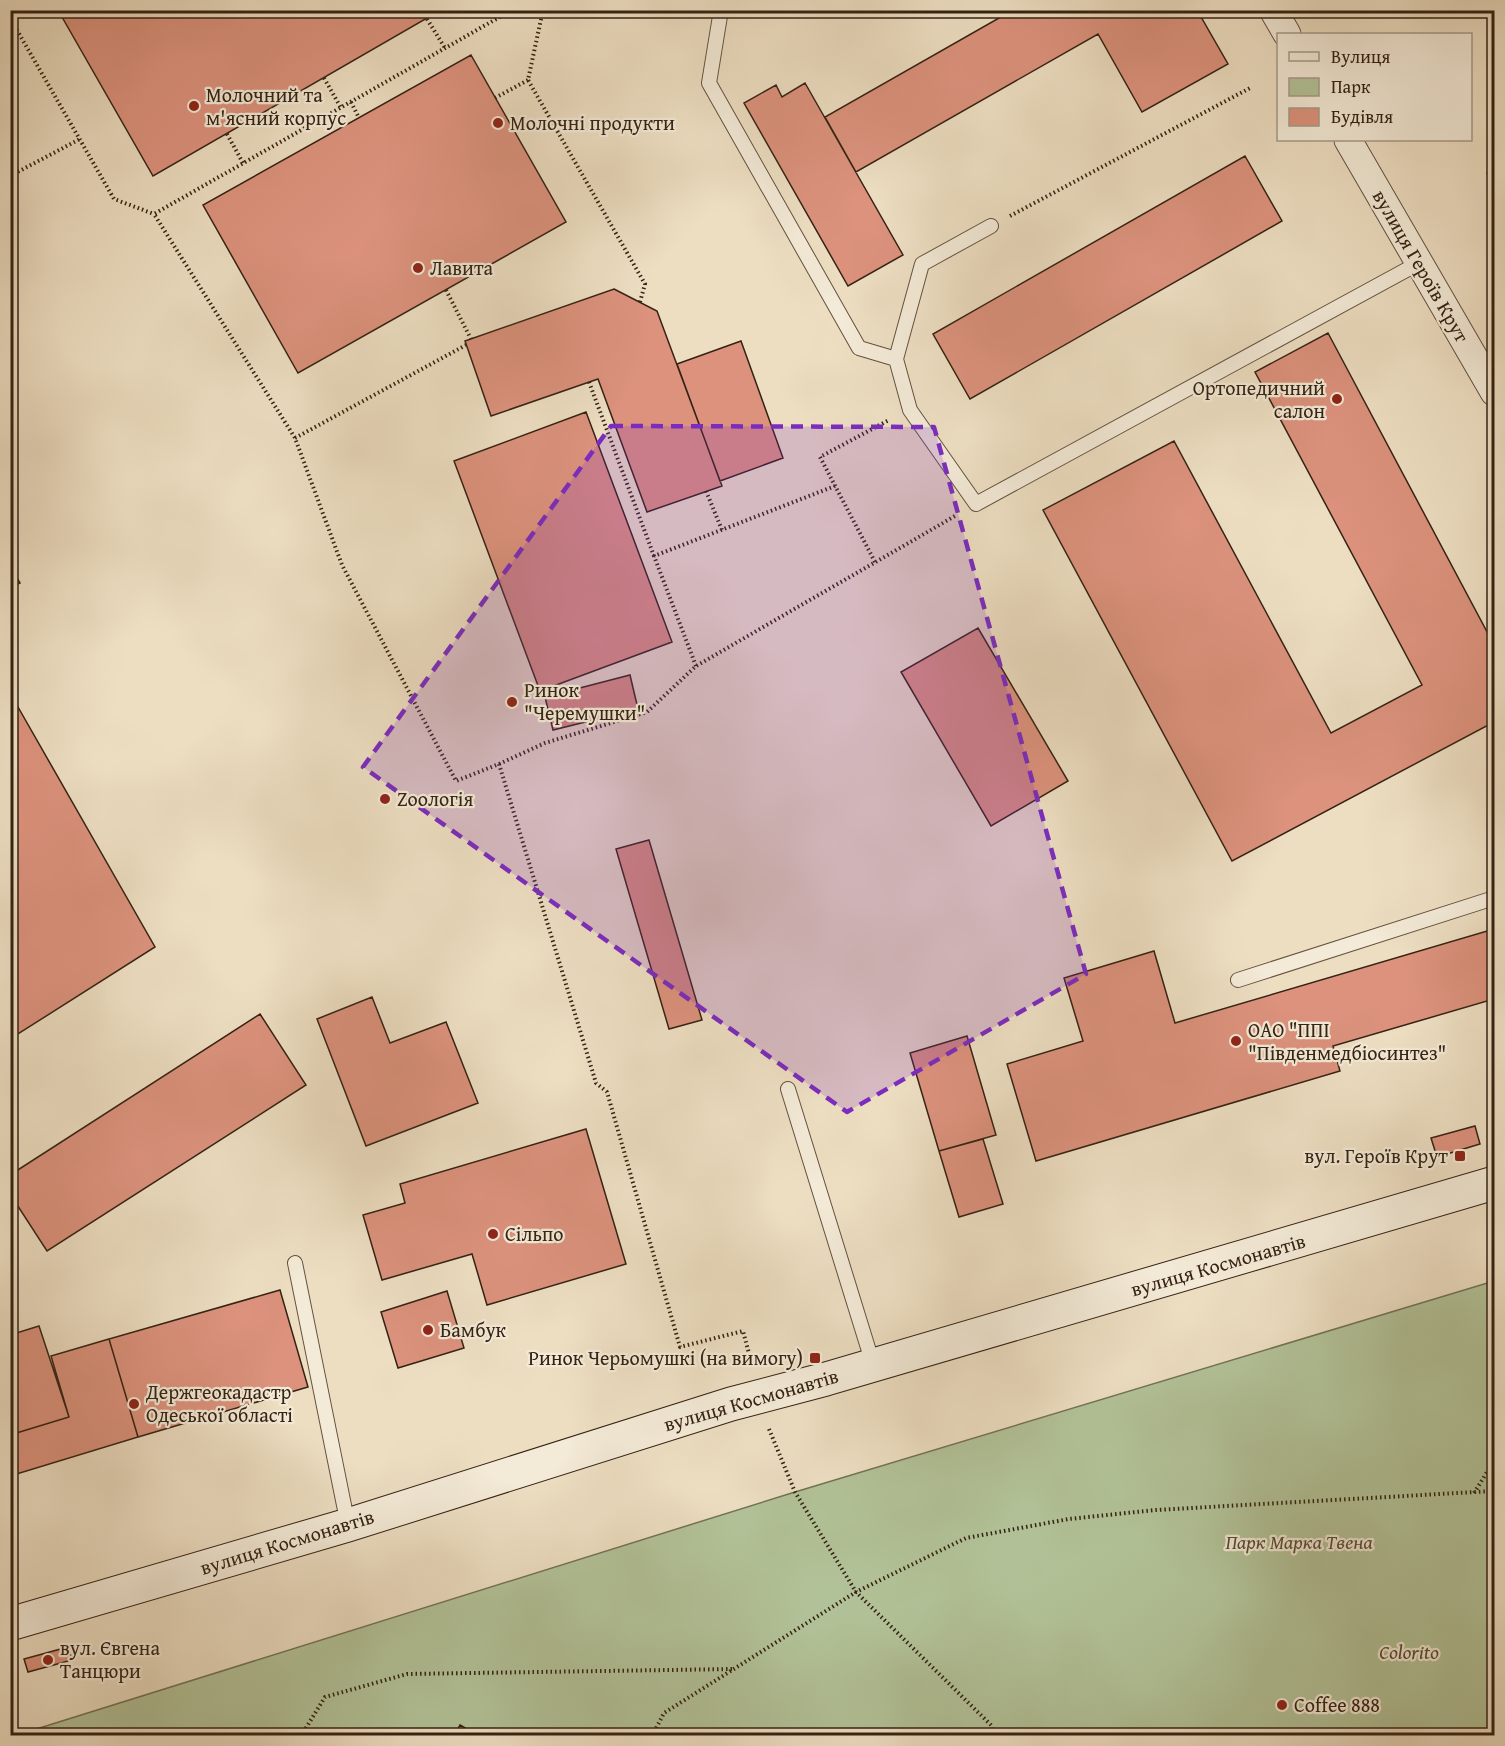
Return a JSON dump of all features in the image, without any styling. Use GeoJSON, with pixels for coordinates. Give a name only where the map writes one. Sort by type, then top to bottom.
{"type":"FeatureCollection","features":[{"type":"Feature","properties":{"kind":"main road","name":"вулиця Космонавтів"},"geometry":{"type":"LineString","coordinates":[[10,1624],[348,1525],[731,1404],[826,1379],[1494,1183]]}},
{"type":"Feature","properties":{"kind":"street"},"geometry":{"type":"LineString","coordinates":[[1273,10],[1286,33]]}},
{"type":"Feature","properties":{"kind":"street","name":"вулиця Героїв Крут"},"geometry":{"type":"LineString","coordinates":[[1349,141],[1494,392]]}},
{"type":"Feature","properties":{"kind":"lane"},"geometry":{"type":"LineString","coordinates":[[721,10],[709,83],[859,348],[896,359]]}},
{"type":"Feature","properties":{"kind":"lane"},"geometry":{"type":"LineString","coordinates":[[990,226],[922,264],[896,359],[910,410],[976,504],[1419,263]]}},
{"type":"Feature","properties":{"kind":"lane"},"geometry":{"type":"LineString","coordinates":[[1238,980],[1494,898]]}},
{"type":"Feature","properties":{"kind":"lane"},"geometry":{"type":"LineString","coordinates":[[788,1089],[873,1364]]}},
{"type":"Feature","properties":{"kind":"lane"},"geometry":{"type":"LineString","coordinates":[[295,1263],[348,1525]]}},
{"type":"Feature","properties":{"kind":"path"},"geometry":{"type":"LineString","coordinates":[[154,214],[512,10]]}},
{"type":"Feature","properties":{"kind":"path"},"geometry":{"type":"LineString","coordinates":[[543,10],[528,80],[645,284],[640,302]]}},
{"type":"Feature","properties":{"kind":"path"},"geometry":{"type":"LineString","coordinates":[[10,18],[114,199],[154,214],[295,438],[342,565],[456,781],[545,743],[647,712],[696,666],[976,504]]}},
{"type":"Feature","properties":{"kind":"path"},"geometry":{"type":"LineString","coordinates":[[427,19],[445,48]]}},
{"type":"Feature","properties":{"kind":"path"},"geometry":{"type":"LineString","coordinates":[[324,78],[341,108]]}},
{"type":"Feature","properties":{"kind":"path"},"geometry":{"type":"LineString","coordinates":[[495,98],[528,80]]}},
{"type":"Feature","properties":{"kind":"path"},"geometry":{"type":"LineString","coordinates":[[990,226],[1252,87]]}},
{"type":"Feature","properties":{"kind":"path"},"geometry":{"type":"LineString","coordinates":[[351,102],[358,118]]}},
{"type":"Feature","properties":{"kind":"path"},"geometry":{"type":"LineString","coordinates":[[226,134],[243,163]]}},
{"type":"Feature","properties":{"kind":"path"},"geometry":{"type":"LineString","coordinates":[[10,176],[80,139]]}},
{"type":"Feature","properties":{"kind":"path"},"geometry":{"type":"LineString","coordinates":[[446,290],[471,339]]}},
{"type":"Feature","properties":{"kind":"path"},"geometry":{"type":"LineString","coordinates":[[295,438],[466,345]]}},
{"type":"Feature","properties":{"kind":"path"},"geometry":{"type":"LineString","coordinates":[[589,382],[696,666]]}},
{"type":"Feature","properties":{"kind":"path"},"geometry":{"type":"LineString","coordinates":[[875,562],[820,457],[910,410]]}},
{"type":"Feature","properties":{"kind":"path"},"geometry":{"type":"LineString","coordinates":[[654,556],[836,486]]}},
{"type":"Feature","properties":{"kind":"path"},"geometry":{"type":"LineString","coordinates":[[706,491],[722,530]]}},
{"type":"Feature","properties":{"kind":"path"},"geometry":{"type":"LineString","coordinates":[[499,764],[597,1083],[607,1092],[680,1347],[742,1331],[751,1361]]}},
{"type":"Feature","properties":{"kind":"path"},"geometry":{"type":"LineString","coordinates":[[768,1428],[795,1492],[856,1592],[992,1726],[993,1736]]}},
{"type":"Feature","properties":{"kind":"path"},"geometry":{"type":"LineString","coordinates":[[1474,1493],[1494,1461]]}},
{"type":"Feature","properties":{"kind":"path"},"geometry":{"type":"LineString","coordinates":[[652,1736],[664,1713],[856,1592],[966,1538],[1069,1519],[1155,1510],[1494,1491]]}},
{"type":"Feature","properties":{"kind":"path"},"geometry":{"type":"LineString","coordinates":[[301,1736],[325,1697],[407,1674],[735,1669]]}},
{"type":"Feature","properties":{"kind":"highlighted area"},"geometry":{"type":"Polygon","coordinates":[[[611,426],[934,427],[1086,974],[847,1112],[363,767],[611,426]]]}},
{"type":"Feature","properties":{"kind":"green space","name":"Парк Марка Твена"},"geometry":{"type":"Polygon","coordinates":[[[1494,1281],[1494,1735],[14,1736],[795,1492],[1494,1281]]]}},
{"type":"Feature","properties":{"kind":"building","name":"Молочний та м'ясний корпус"},"geometry":{"type":"Polygon","coordinates":[[[58,10],[441,10],[153,176],[58,10]]]}},
{"type":"Feature","properties":{"kind":"building"},"geometry":{"type":"Polygon","coordinates":[[[1013,10],[1197,10],[1228,64],[1142,112],[1098,34],[856,172],[825,117],[1013,10]]]}},
{"type":"Feature","properties":{"kind":"building"},"geometry":{"type":"Polygon","coordinates":[[[471,55],[566,222],[298,373],[203,205],[471,55]]]}},
{"type":"Feature","properties":{"kind":"building"},"geometry":{"type":"Polygon","coordinates":[[[805,83],[903,255],[848,286],[744,103],[776,85],[782,97],[805,83]]]}},
{"type":"Feature","properties":{"kind":"building"},"geometry":{"type":"Polygon","coordinates":[[[1245,156],[1282,221],[970,399],[933,334],[1245,156]]]}},
{"type":"Feature","properties":{"kind":"building"},"geometry":{"type":"Polygon","coordinates":[[[1494,168],[1494,187],[1487,173],[1494,168]]]}},
{"type":"Feature","properties":{"kind":"building"},"geometry":{"type":"Polygon","coordinates":[[[614,289],[657,311],[722,486],[647,512],[598,379],[491,416],[465,341],[614,289]]]}},
{"type":"Feature","properties":{"kind":"building"},"geometry":{"type":"Polygon","coordinates":[[[1328,333],[1494,645],[1494,722],[1232,861],[1043,510],[1174,441],[1331,733],[1422,685],[1255,372],[1328,333]]]}},
{"type":"Feature","properties":{"kind":"building"},"geometry":{"type":"Polygon","coordinates":[[[741,341],[783,458],[720,481],[677,364],[741,341]]]}},
{"type":"Feature","properties":{"kind":"building"},"geometry":{"type":"Polygon","coordinates":[[[586,412],[672,642],[540,691],[454,461],[586,412]]]}},
{"type":"Feature","properties":{"kind":"building"},"geometry":{"type":"Polygon","coordinates":[[[10,566],[20,583],[10,588],[10,566]]]}},
{"type":"Feature","properties":{"kind":"building"},"geometry":{"type":"Polygon","coordinates":[[[978,628],[1068,781],[991,826],[901,672],[978,628]]]}},
{"type":"Feature","properties":{"kind":"building"},"geometry":{"type":"Polygon","coordinates":[[[630,675],[638,709],[553,730],[545,697],[630,675]]]}},
{"type":"Feature","properties":{"kind":"building"},"geometry":{"type":"Polygon","coordinates":[[[10,693],[155,947],[10,1039],[10,693]]]}},
{"type":"Feature","properties":{"kind":"building"},"geometry":{"type":"Polygon","coordinates":[[[649,840],[702,1020],[669,1029],[616,849],[649,840]]]}},
{"type":"Feature","properties":{"kind":"building"},"geometry":{"type":"Polygon","coordinates":[[[1494,929],[1494,999],[1333,1046],[1340,1071],[1036,1161],[1007,1064],[1083,1041],[1064,978],[1154,951],[1175,1023],[1494,929]]]}},
{"type":"Feature","properties":{"kind":"building"},"geometry":{"type":"Polygon","coordinates":[[[372,997],[390,1043],[446,1022],[478,1103],[366,1146],[317,1019],[372,997]]]}},
{"type":"Feature","properties":{"kind":"building"},"geometry":{"type":"Polygon","coordinates":[[[260,1014],[306,1085],[47,1251],[10,1194],[10,1175],[260,1014]]]}},
{"type":"Feature","properties":{"kind":"building"},"geometry":{"type":"Polygon","coordinates":[[[967,1036],[996,1135],[939,1151],[910,1053],[967,1036]]]}},
{"type":"Feature","properties":{"kind":"building"},"geometry":{"type":"Polygon","coordinates":[[[1475,1126],[1480,1144],[1437,1157],[1431,1138],[1475,1126]]]}},
{"type":"Feature","properties":{"kind":"building","name":"Сільпо"},"geometry":{"type":"Polygon","coordinates":[[[586,1129],[626,1264],[487,1305],[472,1254],[382,1280],[363,1215],[405,1203],[400,1184],[586,1129]]]}},
{"type":"Feature","properties":{"kind":"building"},"geometry":{"type":"Polygon","coordinates":[[[983,1139],[1003,1204],[959,1217],[939,1151],[983,1139]]]}},
{"type":"Feature","properties":{"kind":"building"},"geometry":{"type":"Polygon","coordinates":[[[280,1290],[308,1387],[138,1437],[109,1339],[280,1290]]]}},
{"type":"Feature","properties":{"kind":"building"},"geometry":{"type":"Polygon","coordinates":[[[447,1291],[464,1348],[398,1368],[381,1312],[447,1291]]]}},
{"type":"Feature","properties":{"kind":"building"},"geometry":{"type":"Polygon","coordinates":[[[39,1326],[69,1417],[13,1434],[10,1426],[10,1335],[39,1326]]]}},
{"type":"Feature","properties":{"kind":"building"},"geometry":{"type":"Polygon","coordinates":[[[109,1339],[138,1437],[10,1476],[10,1426],[13,1434],[69,1417],[51,1356],[109,1339]]]}},
{"type":"Feature","properties":{"kind":"building","name":"вул. Євгена Танцюри"},"geometry":{"type":"Polygon","coordinates":[[[68,1647],[72,1660],[28,1672],[24,1659],[68,1647]]]}},
{"type":"Feature","properties":{"kind":"building"},"geometry":{"type":"Polygon","coordinates":[[[460,1725],[479,1736],[454,1736],[460,1725]]]}},
{"type":"Feature","properties":{"kind":"place","name":"Молочний та м'ясний корпус"},"geometry":{"type":"Point","coordinates":[194,106]}},
{"type":"Feature","properties":{"kind":"place","name":"Молочні продукти"},"geometry":{"type":"Point","coordinates":[498,123]}},
{"type":"Feature","properties":{"kind":"place","name":"Лавита"},"geometry":{"type":"Point","coordinates":[418,268]}},
{"type":"Feature","properties":{"kind":"place","name":"Ортопедичний салон"},"geometry":{"type":"Point","coordinates":[1337,399]}},
{"type":"Feature","properties":{"kind":"place","name":"Ринок \"Черемушки\""},"geometry":{"type":"Point","coordinates":[512,702]}},
{"type":"Feature","properties":{"kind":"place","name":"Zooлогія"},"geometry":{"type":"Point","coordinates":[385,799]}},
{"type":"Feature","properties":{"kind":"place","name":"ОАО \"ППІ \"Південмедбіосинтез\""},"geometry":{"type":"Point","coordinates":[1236,1041]}},
{"type":"Feature","properties":{"kind":"place","name":"вул. Героїв Крут"},"geometry":{"type":"Point","coordinates":[1460,1156]}},
{"type":"Feature","properties":{"kind":"place","name":"Сільпо"},"geometry":{"type":"Point","coordinates":[493,1234]}},
{"type":"Feature","properties":{"kind":"place","name":"Бамбук"},"geometry":{"type":"Point","coordinates":[428,1330]}},
{"type":"Feature","properties":{"kind":"place","name":"Ринок Черьомушкі (на вимогу)"},"geometry":{"type":"Point","coordinates":[815,1358]}},
{"type":"Feature","properties":{"kind":"place","name":"Держгеокадастр Одеської області"},"geometry":{"type":"Point","coordinates":[134,1404]}},
{"type":"Feature","properties":{"kind":"place","name":"вул. Євгена Танцюри"},"geometry":{"type":"Point","coordinates":[48,1660]}},
{"type":"Feature","properties":{"kind":"place","name":"Coffee 888"},"geometry":{"type":"Point","coordinates":[1282,1705]}},
{"type":"Feature","properties":{"kind":"park label","name":"Colorito"},"geometry":{"type":"Point","coordinates":[1409,1652]}}]}
